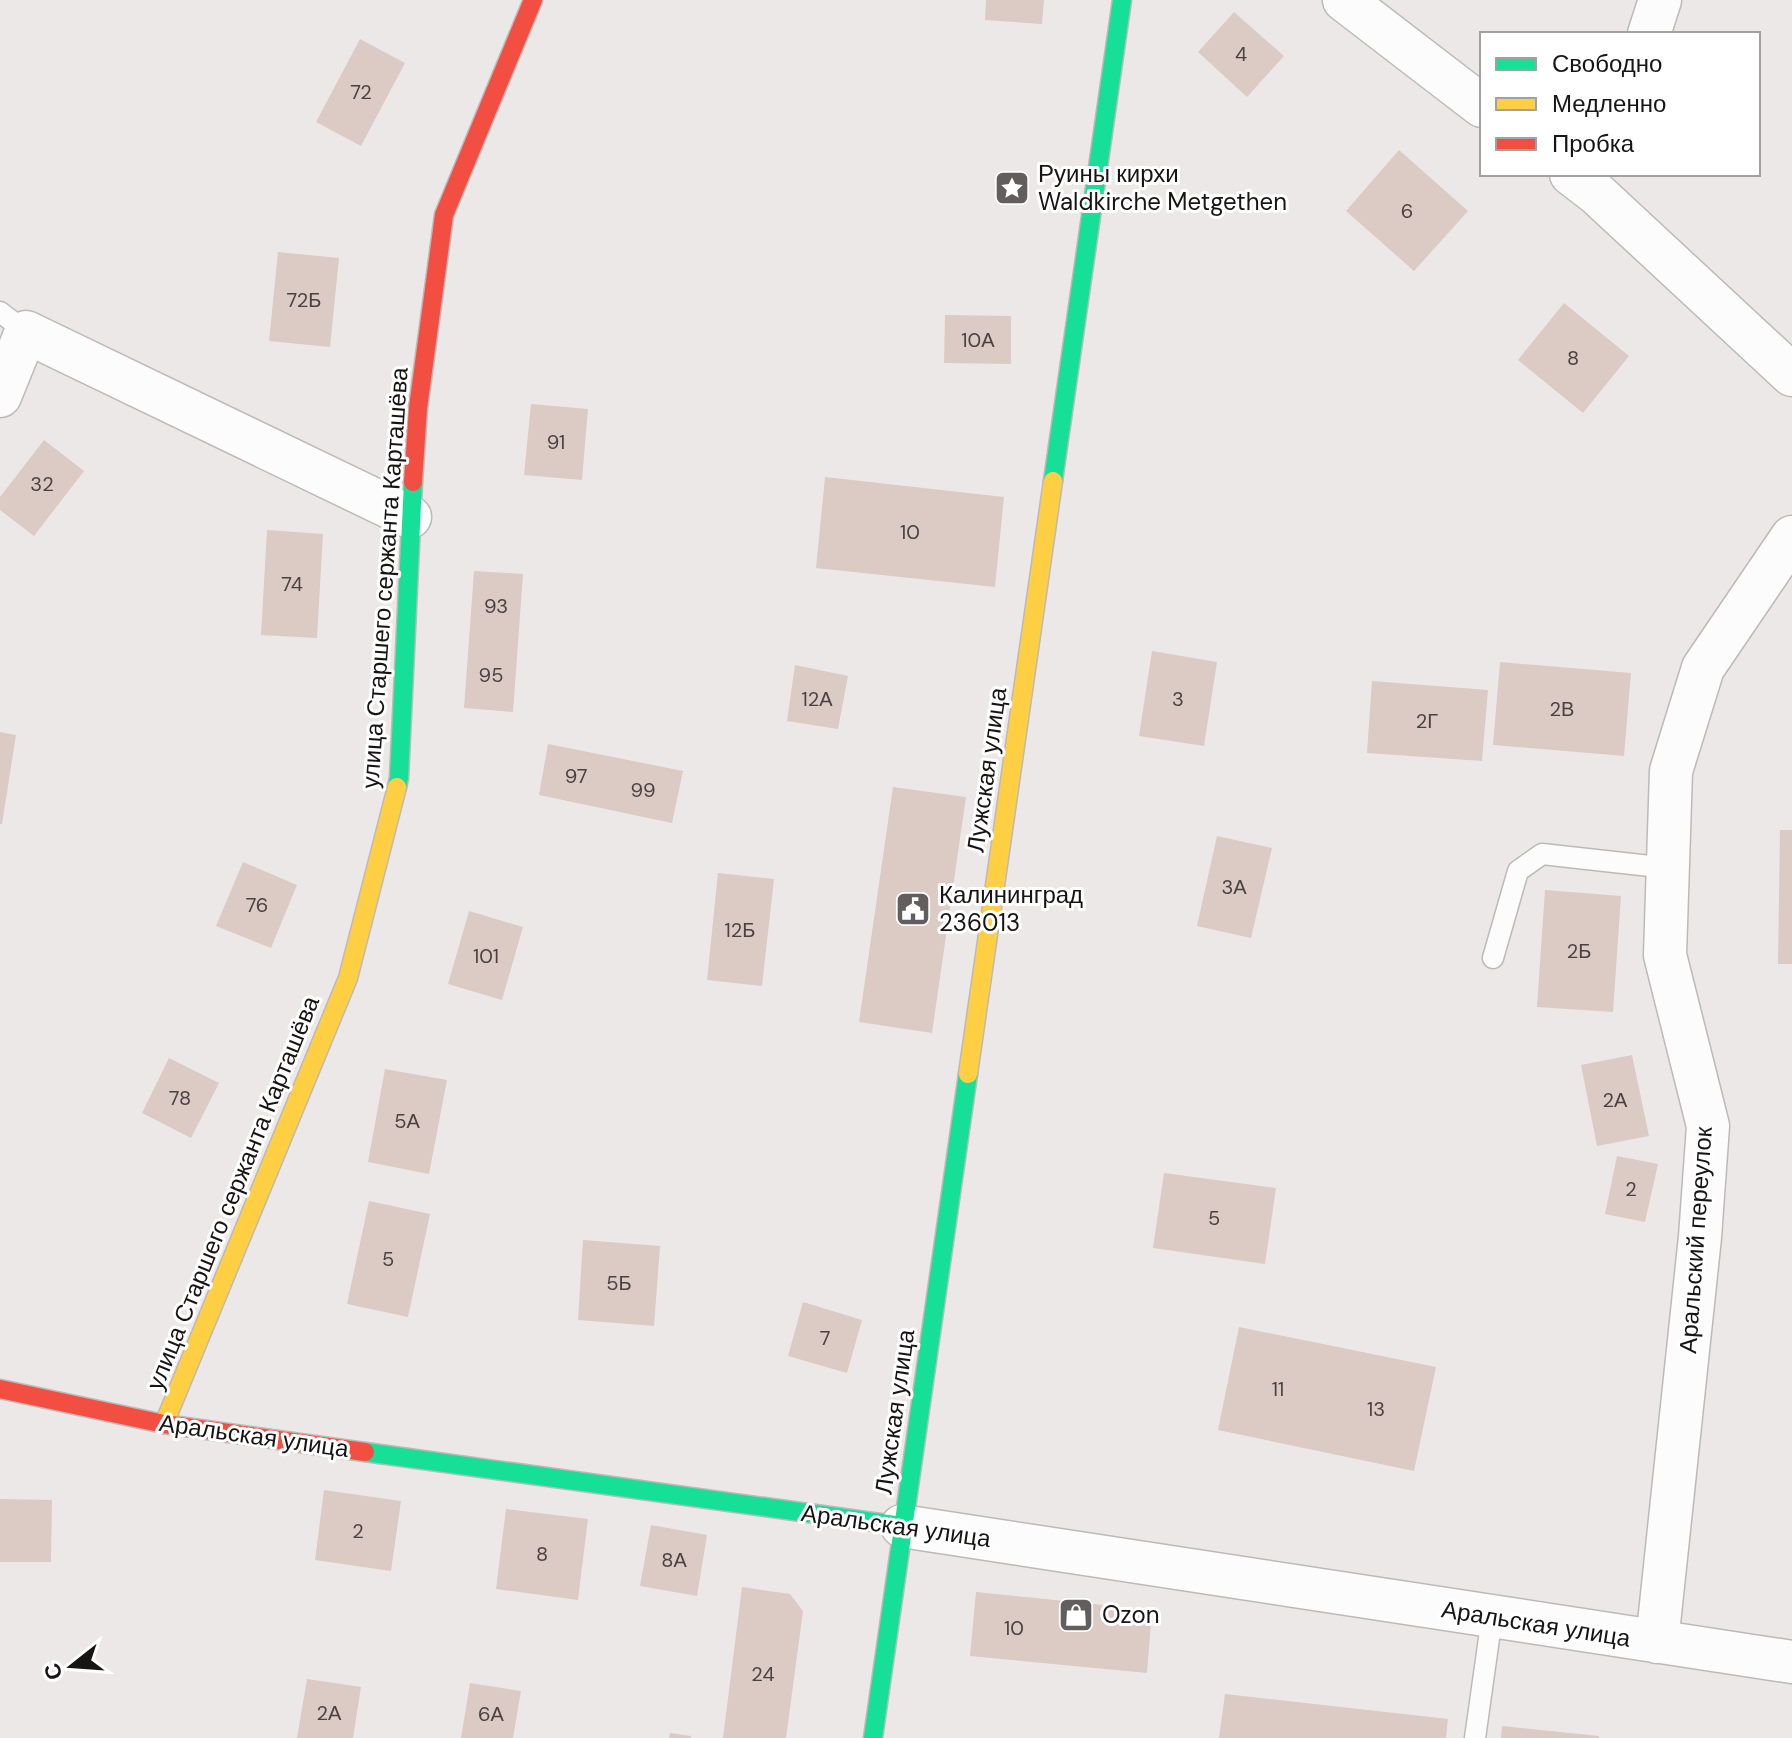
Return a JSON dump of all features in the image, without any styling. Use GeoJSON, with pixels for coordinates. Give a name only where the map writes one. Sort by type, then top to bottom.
{"type":"FeatureCollection","features":[{"type":"Feature","properties":{"kind":"main road","name":"улица Старшего сержанта Карташёва"},"geometry":{"type":"LineString","coordinates":[[164,1424],[348,978],[399,778],[418,408],[444,215],[533,0]]}},
{"type":"Feature","properties":{"kind":"main road","name":"Лужская улица"},"geometry":{"type":"LineString","coordinates":[[873,1738],[1122,0]]}},
{"type":"Feature","properties":{"kind":"main road","name":"Аральская улица"},"geometry":{"type":"LineString","coordinates":[[0,1389],[164,1424],[902,1526]]}},
{"type":"Feature","properties":{"kind":"street"},"geometry":{"type":"LineString","coordinates":[[1344,0],[1480,104]]}},
{"type":"Feature","properties":{"kind":"street"},"geometry":{"type":"LineString","coordinates":[[1650,32],[1660,0]]}},
{"type":"Feature","properties":{"kind":"street"},"geometry":{"type":"LineString","coordinates":[[1590,181],[1792,375]]}},
{"type":"Feature","properties":{"kind":"street"},"geometry":{"type":"LineString","coordinates":[[0,396],[13,322],[410,517]]}},
{"type":"Feature","properties":{"kind":"street","name":"Аральский переулок"},"geometry":{"type":"LineString","coordinates":[[1657,1642],[1700,1237],[1708,1126],[1665,955],[1671,771],[1703,668],[1792,537]]}},
{"type":"Feature","properties":{"kind":"street","name":"Аральская улица"},"geometry":{"type":"LineString","coordinates":[[902,1526],[1792,1662]]}},
{"type":"Feature","properties":{"kind":"lane"},"geometry":{"type":"LineString","coordinates":[[1493,958],[1518,871],[1542,854],[1668,868]]}},
{"type":"Feature","properties":{"kind":"lane"},"geometry":{"type":"LineString","coordinates":[[1475,1738],[1492,1617]]}},
{"type":"Feature","properties":{"kind":"building"},"geometry":{"type":"Polygon","coordinates":[[[986,0],[1044,0],[1042,24],[985,20],[986,0]]]}},
{"type":"Feature","properties":{"kind":"building"},"geometry":{"type":"Polygon","coordinates":[[[1234,12],[1284,56],[1247,97],[1198,52],[1234,12]]]}},
{"type":"Feature","properties":{"kind":"building"},"geometry":{"type":"Polygon","coordinates":[[[360,39],[405,63],[361,146],[316,122],[360,39]]]}},
{"type":"Feature","properties":{"kind":"building"},"geometry":{"type":"Polygon","coordinates":[[[1399,150],[1468,211],[1414,271],[1346,211],[1399,150]]]}},
{"type":"Feature","properties":{"kind":"building"},"geometry":{"type":"Polygon","coordinates":[[[278,252],[339,258],[330,347],[269,341],[278,252]]]}},
{"type":"Feature","properties":{"kind":"building"},"geometry":{"type":"Polygon","coordinates":[[[1564,303],[1629,356],[1583,413],[1518,360],[1564,303]]]}},
{"type":"Feature","properties":{"kind":"building"},"geometry":{"type":"Polygon","coordinates":[[[945,315],[1011,316],[1011,364],[944,363],[945,315]]]}},
{"type":"Feature","properties":{"kind":"building"},"geometry":{"type":"Polygon","coordinates":[[[531,404],[588,409],[582,480],[524,475],[531,404]]]}},
{"type":"Feature","properties":{"kind":"building"},"geometry":{"type":"Polygon","coordinates":[[[44,440],[84,471],[34,536],[0,510],[0,497],[44,440]]]}},
{"type":"Feature","properties":{"kind":"building"},"geometry":{"type":"Polygon","coordinates":[[[825,477],[1004,497],[995,587],[816,568],[825,477]]]}},
{"type":"Feature","properties":{"kind":"building"},"geometry":{"type":"Polygon","coordinates":[[[267,530],[323,534],[317,638],[261,635],[267,530]]]}},
{"type":"Feature","properties":{"kind":"building"},"geometry":{"type":"Polygon","coordinates":[[[474,571],[523,574],[513,712],[464,708],[474,571]]]}},
{"type":"Feature","properties":{"kind":"building"},"geometry":{"type":"Polygon","coordinates":[[[1152,651],[1217,662],[1204,746],[1139,736],[1152,651]]]}},
{"type":"Feature","properties":{"kind":"building"},"geometry":{"type":"Polygon","coordinates":[[[1500,662],[1631,673],[1624,756],[1493,745],[1500,662]]]}},
{"type":"Feature","properties":{"kind":"building"},"geometry":{"type":"Polygon","coordinates":[[[795,665],[848,676],[838,729],[787,721],[795,665]]]}},
{"type":"Feature","properties":{"kind":"building"},"geometry":{"type":"Polygon","coordinates":[[[1372,681],[1488,690],[1482,761],[1367,753],[1372,681]]]}},
{"type":"Feature","properties":{"kind":"building"},"geometry":{"type":"Polygon","coordinates":[[[0,732],[16,735],[2,824],[0,824],[0,732]]]}},
{"type":"Feature","properties":{"kind":"building"},"geometry":{"type":"Polygon","coordinates":[[[548,744],[683,771],[672,823],[539,795],[548,744]]]}},
{"type":"Feature","properties":{"kind":"building"},"geometry":{"type":"Polygon","coordinates":[[[893,787],[966,797],[932,1033],[859,1022],[893,787]]]}},
{"type":"Feature","properties":{"kind":"building"},"geometry":{"type":"Polygon","coordinates":[[[1780,830],[1792,830],[1792,964],[1778,964],[1780,830]]]}},
{"type":"Feature","properties":{"kind":"building"},"geometry":{"type":"Polygon","coordinates":[[[1217,836],[1272,848],[1251,938],[1197,926],[1217,836]]]}},
{"type":"Feature","properties":{"kind":"building"},"geometry":{"type":"Polygon","coordinates":[[[243,862],[297,885],[271,948],[216,926],[243,862]]]}},
{"type":"Feature","properties":{"kind":"building"},"geometry":{"type":"Polygon","coordinates":[[[718,873],[774,879],[762,986],[707,980],[718,873]]]}},
{"type":"Feature","properties":{"kind":"building"},"geometry":{"type":"Polygon","coordinates":[[[1545,890],[1621,896],[1613,1012],[1537,1007],[1545,890]]]}},
{"type":"Feature","properties":{"kind":"building"},"geometry":{"type":"Polygon","coordinates":[[[469,911],[523,927],[502,1000],[448,984],[469,911]]]}},
{"type":"Feature","properties":{"kind":"building"},"geometry":{"type":"Polygon","coordinates":[[[1632,1055],[1649,1136],[1597,1146],[1581,1065],[1632,1055]]]}},
{"type":"Feature","properties":{"kind":"building"},"geometry":{"type":"Polygon","coordinates":[[[169,1058],[219,1083],[191,1138],[142,1113],[169,1058]]]}},
{"type":"Feature","properties":{"kind":"building"},"geometry":{"type":"Polygon","coordinates":[[[385,1069],[447,1080],[429,1174],[368,1162],[385,1069]]]}},
{"type":"Feature","properties":{"kind":"building"},"geometry":{"type":"Polygon","coordinates":[[[1617,1156],[1658,1164],[1645,1222],[1605,1214],[1617,1156]]]}},
{"type":"Feature","properties":{"kind":"building"},"geometry":{"type":"Polygon","coordinates":[[[1164,1173],[1276,1188],[1265,1264],[1153,1248],[1164,1173]]]}},
{"type":"Feature","properties":{"kind":"building"},"geometry":{"type":"Polygon","coordinates":[[[369,1201],[430,1214],[408,1317],[347,1304],[369,1201]]]}},
{"type":"Feature","properties":{"kind":"building"},"geometry":{"type":"Polygon","coordinates":[[[583,1240],[660,1246],[654,1326],[578,1320],[583,1240]]]}},
{"type":"Feature","properties":{"kind":"building"},"geometry":{"type":"Polygon","coordinates":[[[803,1302],[862,1320],[847,1373],[788,1356],[803,1302]]]}},
{"type":"Feature","properties":{"kind":"building"},"geometry":{"type":"Polygon","coordinates":[[[1239,1327],[1436,1367],[1414,1471],[1218,1430],[1239,1327]]]}},
{"type":"Feature","properties":{"kind":"building"},"geometry":{"type":"Polygon","coordinates":[[[324,1490],[401,1501],[391,1571],[315,1560],[324,1490]]]}},
{"type":"Feature","properties":{"kind":"building"},"geometry":{"type":"Polygon","coordinates":[[[0,1499],[52,1500],[51,1562],[0,1562],[0,1499]]]}},
{"type":"Feature","properties":{"kind":"building"},"geometry":{"type":"Polygon","coordinates":[[[506,1509],[588,1519],[578,1600],[496,1589],[506,1509]]]}},
{"type":"Feature","properties":{"kind":"building"},"geometry":{"type":"Polygon","coordinates":[[[651,1525],[707,1535],[697,1596],[640,1586],[651,1525]]]}},
{"type":"Feature","properties":{"kind":"building"},"geometry":{"type":"Polygon","coordinates":[[[742,1587],[790,1594],[803,1611],[786,1738],[723,1738],[742,1587]]]}},
{"type":"Feature","properties":{"kind":"building"},"geometry":{"type":"Polygon","coordinates":[[[976,1592],[1152,1610],[1147,1673],[970,1656],[976,1592]]]}},
{"type":"Feature","properties":{"kind":"building"},"geometry":{"type":"Polygon","coordinates":[[[307,1679],[361,1687],[353,1738],[297,1738],[307,1679]]]}},
{"type":"Feature","properties":{"kind":"building"},"geometry":{"type":"Polygon","coordinates":[[[470,1683],[521,1691],[513,1738],[461,1738],[470,1683]]]}},
{"type":"Feature","properties":{"kind":"building"},"geometry":{"type":"Polygon","coordinates":[[[1225,1694],[1448,1719],[1446,1738],[1219,1738],[1225,1694]]]}},
{"type":"Feature","properties":{"kind":"building"},"geometry":{"type":"Polygon","coordinates":[[[1502,1726],[1599,1736],[1599,1738],[1501,1738],[1502,1726]]]}},
{"type":"Feature","properties":{"kind":"building"},"geometry":{"type":"Polygon","coordinates":[[[670,1733],[691,1736],[691,1738],[669,1738],[670,1733]]]}},
{"type":"Feature","properties":{"kind":"traffic: fast"},"geometry":{"type":"LineString","coordinates":[[1053,481],[1122,0]]}},
{"type":"Feature","properties":{"kind":"traffic: fast"},"geometry":{"type":"LineString","coordinates":[[397,787],[413,482]]}},
{"type":"Feature","properties":{"kind":"traffic: fast"},"geometry":{"type":"LineString","coordinates":[[873,1738],[968,1074]]}},
{"type":"Feature","properties":{"kind":"traffic: fast"},"geometry":{"type":"LineString","coordinates":[[365,1452],[902,1526]]}},
{"type":"Feature","properties":{"kind":"traffic: slow"},"geometry":{"type":"LineString","coordinates":[[968,1074],[1053,481]]}},
{"type":"Feature","properties":{"kind":"traffic: slow"},"geometry":{"type":"LineString","coordinates":[[164,1424],[348,978],[397,787]]}},
{"type":"Feature","properties":{"kind":"traffic: jam"},"geometry":{"type":"LineString","coordinates":[[413,482],[418,408],[444,215],[533,0]]}},
{"type":"Feature","properties":{"kind":"traffic: jam"},"geometry":{"type":"LineString","coordinates":[[0,1389],[164,1424],[365,1452]]}},
{"type":"Feature","properties":{"kind":"place","name":"Руины кирхи Waldkirche Metgethen"},"geometry":{"type":"Point","coordinates":[1012,188]}},
{"type":"Feature","properties":{"kind":"place","name":"Калининград 236013"},"geometry":{"type":"Point","coordinates":[913,909]}},
{"type":"Feature","properties":{"kind":"place","name":"Ozon"},"geometry":{"type":"Point","coordinates":[1076,1615]}}]}
